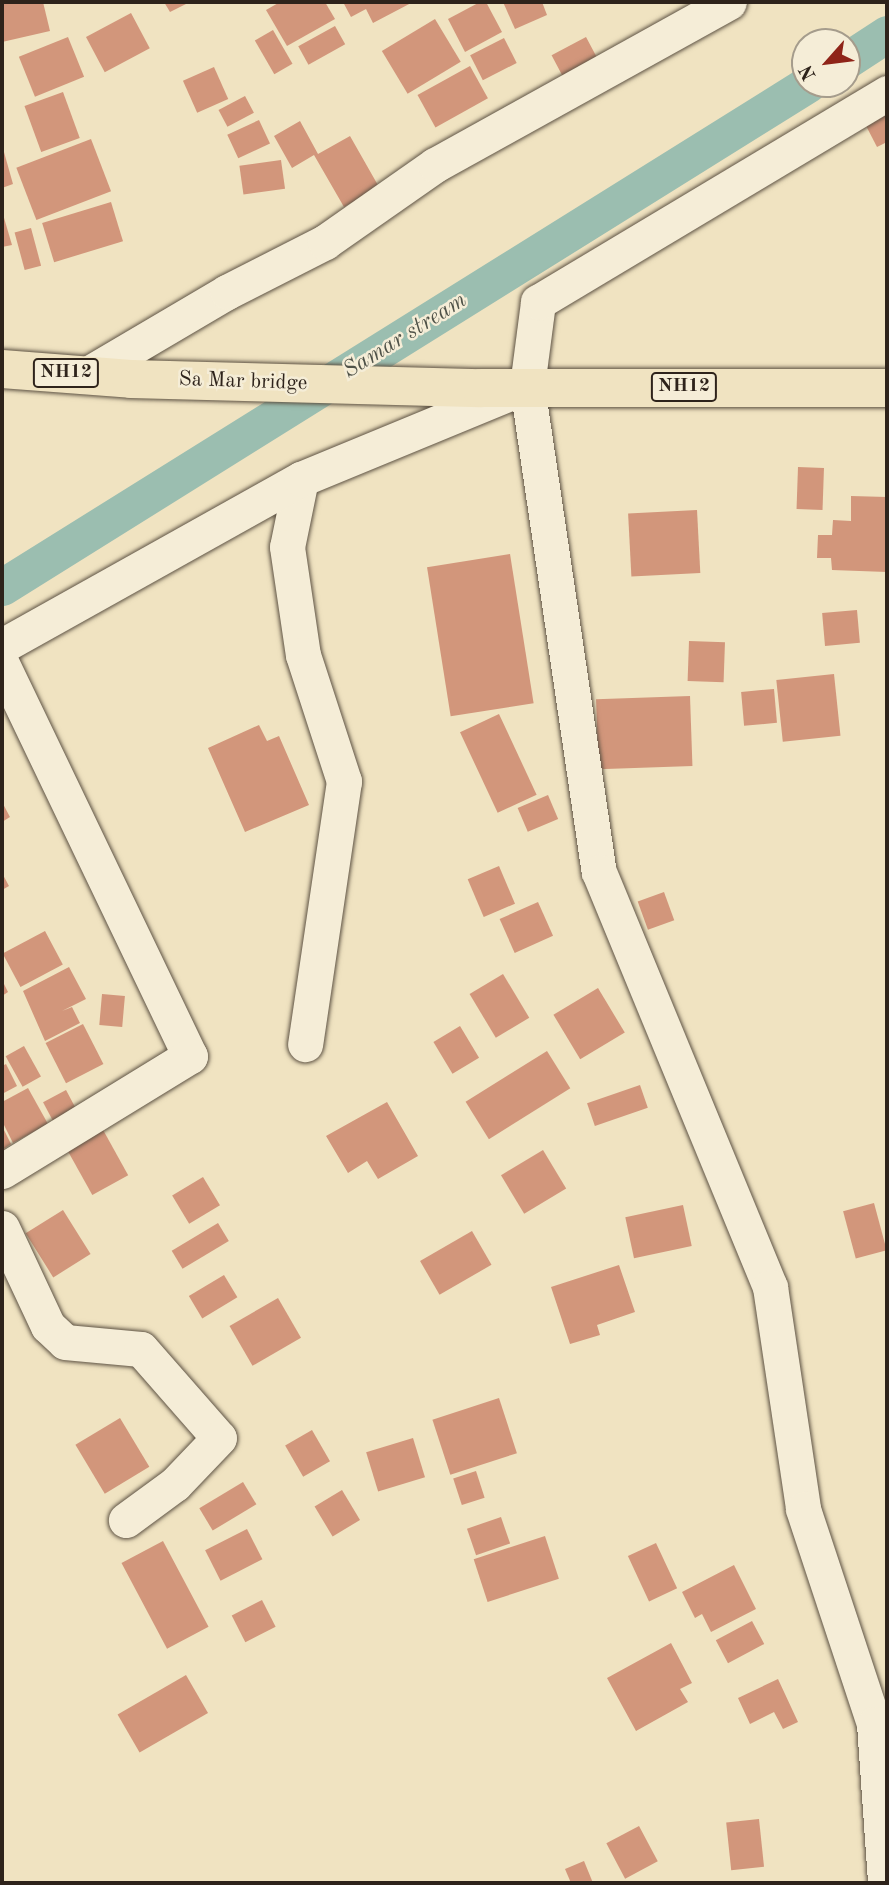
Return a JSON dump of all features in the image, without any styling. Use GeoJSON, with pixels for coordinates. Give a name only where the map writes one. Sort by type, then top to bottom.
{"type":"FeatureCollection","features":[{"type":"Feature","properties":{"kind":"highway","name":"NH12"},"geometry":{"type":"LineString","coordinates":[[2,369],[86,374]]}},
{"type":"Feature","properties":{"kind":"highway","name":"Sa Mar bridge"},"geometry":{"type":"LineString","coordinates":[[86,374],[131,379],[481,388],[527,386]]}},
{"type":"Feature","properties":{"kind":"highway","name":"NH12"},"geometry":{"type":"LineString","coordinates":[[527,386],[887,388]]}},
{"type":"Feature","properties":{"kind":"street"},"geometry":{"type":"LineString","coordinates":[[86,374],[227,292],[325,242],[435,165],[729,2]]}},
{"type":"Feature","properties":{"kind":"street"},"geometry":{"type":"LineString","coordinates":[[885,1883],[881,1722],[803,1509],[770,1287],[599,872],[527,386],[538,302],[887,93]]}},
{"type":"Feature","properties":{"kind":"street"},"geometry":{"type":"LineString","coordinates":[[2,646],[301,479],[527,386]]}},
{"type":"Feature","properties":{"kind":"street"},"geometry":{"type":"LineString","coordinates":[[301,479],[287,547],[303,655],[344,781],[305,1044]]}},
{"type":"Feature","properties":{"kind":"street"},"geometry":{"type":"LineString","coordinates":[[2,664],[190,1056],[2,1171]]}},
{"type":"Feature","properties":{"kind":"street"},"geometry":{"type":"LineString","coordinates":[[2,1228],[48,1326],[65,1342],[141,1349],[219,1438],[175,1484],[126,1520]]}},
{"type":"Feature","properties":{"kind":"building"},"geometry":{"type":"Polygon","coordinates":[[[2,2],[43,2],[50,31],[2,42],[2,2]]]}},
{"type":"Feature","properties":{"kind":"building"},"geometry":{"type":"Polygon","coordinates":[[[164,2],[190,2],[170,12],[164,2]]]}},
{"type":"Feature","properties":{"kind":"building"},"geometry":{"type":"Polygon","coordinates":[[[280,2],[325,2],[335,19],[287,46],[266,10],[280,2]]]}},
{"type":"Feature","properties":{"kind":"building"},"geometry":{"type":"Polygon","coordinates":[[[343,2],[413,2],[373,23],[366,9],[351,17],[343,2]]]}},
{"type":"Feature","properties":{"kind":"building"},"geometry":{"type":"Polygon","coordinates":[[[480,2],[486,2],[502,32],[465,52],[448,19],[480,2]]]}},
{"type":"Feature","properties":{"kind":"building"},"geometry":{"type":"Polygon","coordinates":[[[503,2],[542,2],[547,15],[515,29],[503,2]]]}},
{"type":"Feature","properties":{"kind":"building"},"geometry":{"type":"Polygon","coordinates":[[[131,13],[150,48],[105,72],[86,37],[131,13]]]}},
{"type":"Feature","properties":{"kind":"building"},"geometry":{"type":"Polygon","coordinates":[[[435,19],[461,62],[408,94],[382,51],[435,19]]]}},
{"type":"Feature","properties":{"kind":"building"},"geometry":{"type":"Polygon","coordinates":[[[335,26],[345,44],[308,65],[298,46],[335,26]]]}},
{"type":"Feature","properties":{"kind":"building"},"geometry":{"type":"Polygon","coordinates":[[[273,30],[292,64],[274,74],[255,41],[273,30]]]}},
{"type":"Feature","properties":{"kind":"building"},"geometry":{"type":"Polygon","coordinates":[[[68,37],[84,77],[35,97],[19,57],[68,37]]]}},
{"type":"Feature","properties":{"kind":"building"},"geometry":{"type":"Polygon","coordinates":[[[586,37],[600,63],[566,82],[552,55],[586,37]]]}},
{"type":"Feature","properties":{"kind":"building"},"geometry":{"type":"Polygon","coordinates":[[[504,38],[517,63],[483,80],[470,55],[504,38]]]}},
{"type":"Feature","properties":{"kind":"building"},"geometry":{"type":"Polygon","coordinates":[[[470,66],[488,98],[435,127],[418,95],[470,66]]]}},
{"type":"Feature","properties":{"kind":"building"},"geometry":{"type":"Polygon","coordinates":[[[214,67],[228,99],[197,113],[183,81],[214,67]]]}},
{"type":"Feature","properties":{"kind":"building"},"geometry":{"type":"Polygon","coordinates":[[[63,92],[80,138],[41,152],[24,106],[63,92]]]}},
{"type":"Feature","properties":{"kind":"building"},"geometry":{"type":"Polygon","coordinates":[[[245,96],[254,113],[227,127],[219,110],[245,96]]]}},
{"type":"Feature","properties":{"kind":"building"},"geometry":{"type":"Polygon","coordinates":[[[887,105],[887,142],[877,147],[862,118],[887,105]]]}},
{"type":"Feature","properties":{"kind":"building"},"geometry":{"type":"Polygon","coordinates":[[[259,120],[270,144],[238,158],[227,135],[259,120]]]}},
{"type":"Feature","properties":{"kind":"building"},"geometry":{"type":"Polygon","coordinates":[[[300,121],[318,154],[350,136],[379,187],[344,207],[314,155],[292,168],[274,136],[300,121]]]}},
{"type":"Feature","properties":{"kind":"building"},"geometry":{"type":"Polygon","coordinates":[[[91,139],[111,191],[36,220],[16,168],[91,139]]]}},
{"type":"Feature","properties":{"kind":"building"},"geometry":{"type":"Polygon","coordinates":[[[2,145],[13,184],[2,188],[2,145]]]}},
{"type":"Feature","properties":{"kind":"building"},"geometry":{"type":"Polygon","coordinates":[[[281,160],[285,189],[243,195],[239,166],[281,160]]]}},
{"type":"Feature","properties":{"kind":"building"},"geometry":{"type":"Polygon","coordinates":[[[111,202],[123,241],[54,262],[42,223],[111,202]]]}},
{"type":"Feature","properties":{"kind":"building"},"geometry":{"type":"Polygon","coordinates":[[[2,211],[12,245],[2,247],[2,211]]]}},
{"type":"Feature","properties":{"kind":"building"},"geometry":{"type":"Polygon","coordinates":[[[31,228],[41,266],[25,270],[15,232],[31,228]]]}},
{"type":"Feature","properties":{"kind":"building"},"geometry":{"type":"Polygon","coordinates":[[[798,467],[824,468],[823,510],[797,509],[798,467]]]}},
{"type":"Feature","properties":{"kind":"building"},"geometry":{"type":"Polygon","coordinates":[[[851,496],[887,497],[887,572],[832,570],[831,558],[817,558],[818,535],[832,535],[833,520],[851,521],[851,496]]]}},
{"type":"Feature","properties":{"kind":"building"},"geometry":{"type":"Polygon","coordinates":[[[697,510],[700,573],[631,577],[628,514],[697,510]]]}},
{"type":"Feature","properties":{"kind":"building"},"geometry":{"type":"Polygon","coordinates":[[[510,554],[534,703],[451,716],[427,567],[510,554]]]}},
{"type":"Feature","properties":{"kind":"building"},"geometry":{"type":"Polygon","coordinates":[[[857,610],[860,643],[825,646],[822,613],[857,610]]]}},
{"type":"Feature","properties":{"kind":"building"},"geometry":{"type":"Polygon","coordinates":[[[689,641],[725,642],[724,682],[688,681],[689,641]]]}},
{"type":"Feature","properties":{"kind":"building"},"geometry":{"type":"Polygon","coordinates":[[[834,674],[840,736],[783,742],[776,680],[834,674]]]}},
{"type":"Feature","properties":{"kind":"building"},"geometry":{"type":"Polygon","coordinates":[[[774,689],[777,723],[744,726],[741,692],[774,689]]]}},
{"type":"Feature","properties":{"kind":"building"},"geometry":{"type":"Polygon","coordinates":[[[690,696],[692,766],[599,769],[596,699],[690,696]]]}},
{"type":"Feature","properties":{"kind":"building"},"geometry":{"type":"Polygon","coordinates":[[[499,714],[537,795],[498,813],[460,732],[499,714]]]}},
{"type":"Feature","properties":{"kind":"building"},"geometry":{"type":"Polygon","coordinates":[[[259,725],[267,741],[279,736],[309,805],[245,832],[208,748],[259,725]]]}},
{"type":"Feature","properties":{"kind":"building"},"geometry":{"type":"Polygon","coordinates":[[[548,795],[558,819],[528,832],[518,808],[548,795]]]}},
{"type":"Feature","properties":{"kind":"building"},"geometry":{"type":"Polygon","coordinates":[[[2,802],[10,817],[2,822],[2,802]]]}},
{"type":"Feature","properties":{"kind":"building"},"geometry":{"type":"Polygon","coordinates":[[[499,866],[515,904],[484,917],[468,879],[499,866]]]}},
{"type":"Feature","properties":{"kind":"building"},"geometry":{"type":"Polygon","coordinates":[[[2,873],[9,886],[2,890],[2,873]]]}},
{"type":"Feature","properties":{"kind":"building"},"geometry":{"type":"Polygon","coordinates":[[[664,892],[674,920],[648,930],[638,902],[664,892]]]}},
{"type":"Feature","properties":{"kind":"building"},"geometry":{"type":"Polygon","coordinates":[[[538,902],[553,936],[515,953],[500,919],[538,902]]]}},
{"type":"Feature","properties":{"kind":"building"},"geometry":{"type":"Polygon","coordinates":[[[45,931],[63,965],[20,987],[3,954],[45,931]]]}},
{"type":"Feature","properties":{"kind":"building"},"geometry":{"type":"Polygon","coordinates":[[[69,967],[86,999],[62,1011],[72,1007],[80,1023],[45,1041],[23,991],[69,967]]]}},
{"type":"Feature","properties":{"kind":"building"},"geometry":{"type":"Polygon","coordinates":[[[503,974],[529,1018],[496,1038],[470,994],[503,974]]]}},
{"type":"Feature","properties":{"kind":"building"},"geometry":{"type":"Polygon","coordinates":[[[2,980],[8,992],[2,996],[2,980]]]}},
{"type":"Feature","properties":{"kind":"building"},"geometry":{"type":"Polygon","coordinates":[[[598,988],[625,1033],[580,1059],[553,1015],[598,988]]]}},
{"type":"Feature","properties":{"kind":"building"},"geometry":{"type":"Polygon","coordinates":[[[102,994],[125,996],[122,1027],[99,1025],[102,994]]]}},
{"type":"Feature","properties":{"kind":"building"},"geometry":{"type":"Polygon","coordinates":[[[83,1024],[103,1064],[66,1083],[46,1043],[83,1024]]]}},
{"type":"Feature","properties":{"kind":"building"},"geometry":{"type":"Polygon","coordinates":[[[460,1026],[479,1058],[452,1074],[433,1042],[460,1026]]]}},
{"type":"Feature","properties":{"kind":"building"},"geometry":{"type":"Polygon","coordinates":[[[24,1046],[41,1077],[23,1087],[6,1056],[24,1046]]]}},
{"type":"Feature","properties":{"kind":"building"},"geometry":{"type":"Polygon","coordinates":[[[547,1051],[570,1088],[489,1139],[466,1102],[547,1051]]]}},
{"type":"Feature","properties":{"kind":"building"},"geometry":{"type":"Polygon","coordinates":[[[6,1064],[17,1086],[2,1094],[2,1066],[6,1064]]]}},
{"type":"Feature","properties":{"kind":"building"},"geometry":{"type":"Polygon","coordinates":[[[640,1085],[648,1108],[595,1126],[587,1103],[640,1085]]]}},
{"type":"Feature","properties":{"kind":"building"},"geometry":{"type":"Polygon","coordinates":[[[28,1088],[48,1124],[13,1143],[2,1121],[2,1102],[28,1088]]]}},
{"type":"Feature","properties":{"kind":"building"},"geometry":{"type":"Polygon","coordinates":[[[66,1090],[80,1116],[57,1129],[43,1102],[66,1090]]]}},
{"type":"Feature","properties":{"kind":"building"},"geometry":{"type":"Polygon","coordinates":[[[387,1102],[418,1156],[378,1179],[367,1161],[348,1173],[326,1136],[387,1102]]]}},
{"type":"Feature","properties":{"kind":"building"},"geometry":{"type":"Polygon","coordinates":[[[2,1126],[11,1144],[2,1150],[2,1126]]]}},
{"type":"Feature","properties":{"kind":"building"},"geometry":{"type":"Polygon","coordinates":[[[102,1128],[128,1175],[92,1195],[66,1148],[102,1128]]]}},
{"type":"Feature","properties":{"kind":"building"},"geometry":{"type":"Polygon","coordinates":[[[543,1150],[566,1189],[524,1214],[501,1175],[543,1150]]]}},
{"type":"Feature","properties":{"kind":"building"},"geometry":{"type":"Polygon","coordinates":[[[203,1177],[220,1205],[189,1224],[172,1196],[203,1177]]]}},
{"type":"Feature","properties":{"kind":"building"},"geometry":{"type":"Polygon","coordinates":[[[874,1203],[887,1250],[856,1259],[843,1211],[874,1203]]]}},
{"type":"Feature","properties":{"kind":"building"},"geometry":{"type":"Polygon","coordinates":[[[683,1205],[692,1246],[634,1258],[625,1217],[683,1205]]]}},
{"type":"Feature","properties":{"kind":"building"},"geometry":{"type":"Polygon","coordinates":[[[63,1210],[91,1254],[53,1277],[26,1233],[63,1210]]]}},
{"type":"Feature","properties":{"kind":"building"},"geometry":{"type":"Polygon","coordinates":[[[218,1223],[229,1241],[183,1269],[172,1251],[218,1223]]]}},
{"type":"Feature","properties":{"kind":"building"},"geometry":{"type":"Polygon","coordinates":[[[472,1231],[492,1265],[440,1295],[420,1261],[472,1231]]]}},
{"type":"Feature","properties":{"kind":"building"},"geometry":{"type":"Polygon","coordinates":[[[619,1265],[635,1312],[597,1325],[600,1335],[570,1344],[551,1287],[619,1265]]]}},
{"type":"Feature","properties":{"kind":"building"},"geometry":{"type":"Polygon","coordinates":[[[224,1275],[237,1297],[202,1318],[189,1296],[224,1275]]]}},
{"type":"Feature","properties":{"kind":"building"},"geometry":{"type":"Polygon","coordinates":[[[278,1298],[301,1338],[253,1366],[230,1326],[278,1298]]]}},
{"type":"Feature","properties":{"kind":"building"},"geometry":{"type":"Polygon","coordinates":[[[499,1398],[517,1453],[450,1475],[432,1420],[499,1398]]]}},
{"type":"Feature","properties":{"kind":"building"},"geometry":{"type":"Polygon","coordinates":[[[120,1418],[149,1467],[105,1494],[75,1445],[120,1418]]]}},
{"type":"Feature","properties":{"kind":"building"},"geometry":{"type":"Polygon","coordinates":[[[312,1430],[330,1461],[303,1477],[285,1446],[312,1430]]]}},
{"type":"Feature","properties":{"kind":"building"},"geometry":{"type":"Polygon","coordinates":[[[413,1438],[425,1477],[378,1492],[366,1452],[413,1438]]]}},
{"type":"Feature","properties":{"kind":"building"},"geometry":{"type":"Polygon","coordinates":[[[476,1471],[485,1498],[462,1505],[453,1478],[476,1471]]]}},
{"type":"Feature","properties":{"kind":"building"},"geometry":{"type":"Polygon","coordinates":[[[243,1482],[256,1504],[213,1531],[199,1508],[243,1482]]]}},
{"type":"Feature","properties":{"kind":"building"},"geometry":{"type":"Polygon","coordinates":[[[342,1490],[360,1520],[333,1536],[315,1506],[342,1490]]]}},
{"type":"Feature","properties":{"kind":"building"},"geometry":{"type":"Polygon","coordinates":[[[501,1517],[510,1543],[476,1555],[467,1529],[501,1517]]]}},
{"type":"Feature","properties":{"kind":"building"},"geometry":{"type":"Polygon","coordinates":[[[247,1529],[262,1559],[221,1581],[205,1550],[247,1529]]]}},
{"type":"Feature","properties":{"kind":"building"},"geometry":{"type":"Polygon","coordinates":[[[545,1536],[559,1579],[488,1602],[474,1559],[545,1536]]]}},
{"type":"Feature","properties":{"kind":"building"},"geometry":{"type":"Polygon","coordinates":[[[163,1541],[209,1627],[167,1649],[122,1563],[163,1541]]]}},
{"type":"Feature","properties":{"kind":"building"},"geometry":{"type":"Polygon","coordinates":[[[656,1543],[677,1588],[649,1601],[628,1556],[656,1543]]]}},
{"type":"Feature","properties":{"kind":"building"},"geometry":{"type":"Polygon","coordinates":[[[734,1565],[756,1609],[711,1632],[702,1614],[695,1618],[682,1592],[734,1565]]]}},
{"type":"Feature","properties":{"kind":"building"},"geometry":{"type":"Polygon","coordinates":[[[262,1600],[276,1627],[245,1642],[232,1615],[262,1600]]]}},
{"type":"Feature","properties":{"kind":"building"},"geometry":{"type":"Polygon","coordinates":[[[752,1621],[764,1644],[728,1663],[716,1640],[752,1621]]]}},
{"type":"Feature","properties":{"kind":"building"},"geometry":{"type":"Polygon","coordinates":[[[671,1643],[692,1683],[680,1689],[688,1702],[636,1731],[607,1678],[671,1643]]]}},
{"type":"Feature","properties":{"kind":"building"},"geometry":{"type":"Polygon","coordinates":[[[186,1675],[208,1713],[140,1753],[118,1715],[186,1675]]]}},
{"type":"Feature","properties":{"kind":"building"},"geometry":{"type":"Polygon","coordinates":[[[778,1679],[798,1722],[783,1729],[774,1712],[750,1724],[738,1698],[778,1679]]]}},
{"type":"Feature","properties":{"kind":"building"},"geometry":{"type":"Polygon","coordinates":[[[759,1819],[764,1867],[731,1870],[726,1822],[759,1819]]]}},
{"type":"Feature","properties":{"kind":"building"},"geometry":{"type":"Polygon","coordinates":[[[639,1826],[658,1861],[625,1879],[606,1843],[639,1826]]]}},
{"type":"Feature","properties":{"kind":"building"},"geometry":{"type":"Polygon","coordinates":[[[584,1861],[593,1883],[571,1883],[565,1869],[584,1861]]]}},
{"type":"Feature","properties":{"kind":"waterway","name":"Samar stream"},"geometry":{"type":"LineString","coordinates":[[861,51],[887,34]]}},
{"type":"Feature","properties":{"kind":"waterway","name":"Samar stream"},"geometry":{"type":"LineString","coordinates":[[2,587],[791,95]]}}]}
